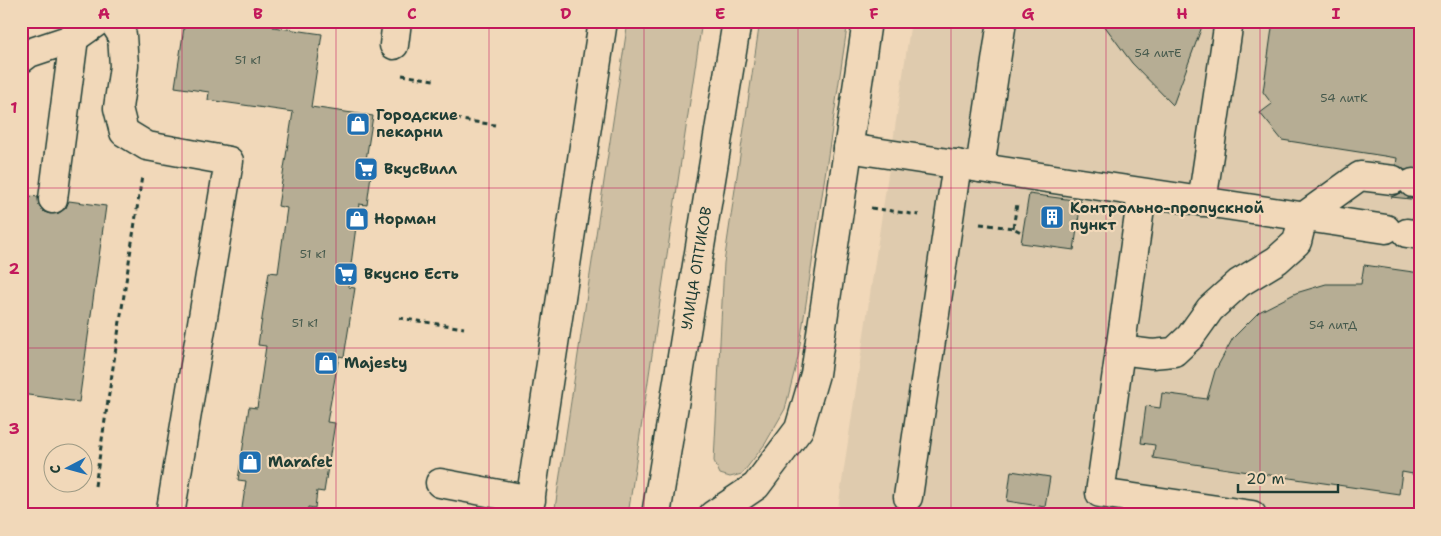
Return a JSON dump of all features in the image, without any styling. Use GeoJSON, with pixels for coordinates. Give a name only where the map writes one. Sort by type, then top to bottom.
{"type":"FeatureCollection","features":[{"type":"Feature","properties":{"kind":"street"},"geometry":{"type":"LineString","coordinates":[[21,59],[29,53],[74,38],[98,21]]}},
{"type":"Feature","properties":{"kind":"street"},"geometry":{"type":"LineString","coordinates":[[113,21],[122,34],[124,66],[118,108],[124,132],[147,146],[229,162],[170,515]]}},
{"type":"Feature","properties":{"kind":"street"},"geometry":{"type":"LineString","coordinates":[[440,483],[529,507],[603,21]]}},
{"type":"Feature","properties":{"kind":"street","name":"УЛИЦА ОПТИКОВ"},"geometry":{"type":"LineString","coordinates":[[656,515],[737,21]]}},
{"type":"Feature","properties":{"kind":"street"},"geometry":{"type":"LineString","coordinates":[[714,515],[756,486],[799,429],[815,374],[867,21]]}},
{"type":"Feature","properties":{"kind":"street"},"geometry":{"type":"LineString","coordinates":[[908,497],[968,166],[1002,21]]}},
{"type":"Feature","properties":{"kind":"street"},"geometry":{"type":"LineString","coordinates":[[1202,202],[1229,21]]}},
{"type":"Feature","properties":{"kind":"street"},"geometry":{"type":"LineString","coordinates":[[53,199],[74,38]]}},
{"type":"Feature","properties":{"kind":"street"},"geometry":{"type":"LineString","coordinates":[[848,148],[1142,194],[1404,232]]}},
{"type":"Feature","properties":{"kind":"street"},"geometry":{"type":"LineString","coordinates":[[1120,350],[1152,354],[1174,352],[1190,337],[1210,309],[1232,290],[1277,260],[1297,242],[1303,216],[1360,176],[1408,183]]}},
{"type":"Feature","properties":{"kind":"street"},"geometry":{"type":"LineString","coordinates":[[1142,194],[1099,504],[1252,515]]}},
{"type":"Feature","properties":{"kind":"path"},"geometry":{"type":"LineString","coordinates":[[429,115],[495,125]]}},
{"type":"Feature","properties":{"kind":"path"},"geometry":{"type":"LineString","coordinates":[[96,486],[147,146]]}},
{"type":"Feature","properties":{"kind":"path"},"geometry":{"type":"LineString","coordinates":[[866,207],[922,215]]}},
{"type":"Feature","properties":{"kind":"path"},"geometry":{"type":"LineString","coordinates":[[399,318],[464,328]]}},
{"type":"Feature","properties":{"kind":"shaded area"},"geometry":{"type":"Polygon","coordinates":[[[628,21],[702,21],[628,515],[554,515],[628,21]]]}},
{"type":"Feature","properties":{"kind":"shaded area"},"geometry":{"type":"Polygon","coordinates":[[[760,21],[848,21],[798,357],[785,409],[765,444],[742,474],[730,477],[720,474],[714,461],[724,263],[760,21]]]}},
{"type":"Feature","properties":{"kind":"shaded area"},"geometry":{"type":"Polygon","coordinates":[[[911,21],[1420,21],[1420,515],[837,515],[911,21]]]}},
{"type":"Feature","properties":{"kind":"building"},"geometry":{"type":"Polygon","coordinates":[[[185,21],[274,21],[273,27],[322,34],[311,107],[373,116],[365,166],[372,167],[367,205],[359,204],[348,287],[355,288],[344,357],[339,356],[327,422],[335,423],[324,492],[317,491],[315,508],[308,507],[307,515],[241,515],[246,481],[238,480],[249,407],[257,408],[266,346],[258,345],[269,272],[278,273],[287,208],[278,206],[293,112],[208,100],[209,92],[175,87],[185,21]]]}},
{"type":"Feature","properties":{"kind":"building"},"geometry":{"type":"Polygon","coordinates":[[[1101,21],[1204,21],[1173,105],[1132,63],[1101,21]]]}},
{"type":"Feature","properties":{"kind":"building"},"geometry":{"type":"Polygon","coordinates":[[[1273,21],[1420,21],[1420,168],[1405,170],[1396,165],[1397,158],[1282,140],[1260,113],[1272,104],[1263,92],[1273,21]]]}},
{"type":"Feature","properties":{"kind":"building"},"geometry":{"type":"Polygon","coordinates":[[[1401,193],[1410,198],[1420,200],[1391,197],[1401,193]]]}},
{"type":"Feature","properties":{"kind":"building","name":"Контрольно-пропускной пункт"},"geometry":{"type":"Polygon","coordinates":[[[1029,194],[1081,201],[1074,250],[1021,243],[1029,194]]]}},
{"type":"Feature","properties":{"kind":"building"},"geometry":{"type":"Polygon","coordinates":[[[21,195],[38,197],[39,205],[44,212],[50,214],[59,213],[66,208],[69,201],[106,206],[79,402],[21,394],[21,195]]]}},
{"type":"Feature","properties":{"kind":"building"},"geometry":{"type":"Polygon","coordinates":[[[1364,265],[1420,273],[1420,425],[1413,474],[1402,472],[1399,494],[1153,458],[1155,445],[1141,443],[1146,406],[1160,408],[1162,393],[1207,399],[1215,371],[1233,338],[1259,312],[1296,293],[1326,284],[1361,284],[1364,265]]]}},
{"type":"Feature","properties":{"kind":"building"},"geometry":{"type":"Polygon","coordinates":[[[1011,471],[1050,477],[1045,507],[1007,501],[1011,471]]]}},
{"type":"Feature","properties":{"kind":"place","name":"Городские пекарни"},"geometry":{"type":"Point","coordinates":[358,124]}},
{"type":"Feature","properties":{"kind":"place","name":"ВкусВилл"},"geometry":{"type":"Point","coordinates":[366,169]}},
{"type":"Feature","properties":{"kind":"place","name":"Контрольно-пропускной пункт"},"geometry":{"type":"Point","coordinates":[1052,217]}},
{"type":"Feature","properties":{"kind":"place","name":"Норман"},"geometry":{"type":"Point","coordinates":[357,219]}},
{"type":"Feature","properties":{"kind":"place","name":"Вкусно Есть"},"geometry":{"type":"Point","coordinates":[346,274]}},
{"type":"Feature","properties":{"kind":"place","name":"Majesty"},"geometry":{"type":"Point","coordinates":[326,363]}},
{"type":"Feature","properties":{"kind":"place","name":"Marafet"},"geometry":{"type":"Point","coordinates":[250,462]}}]}
